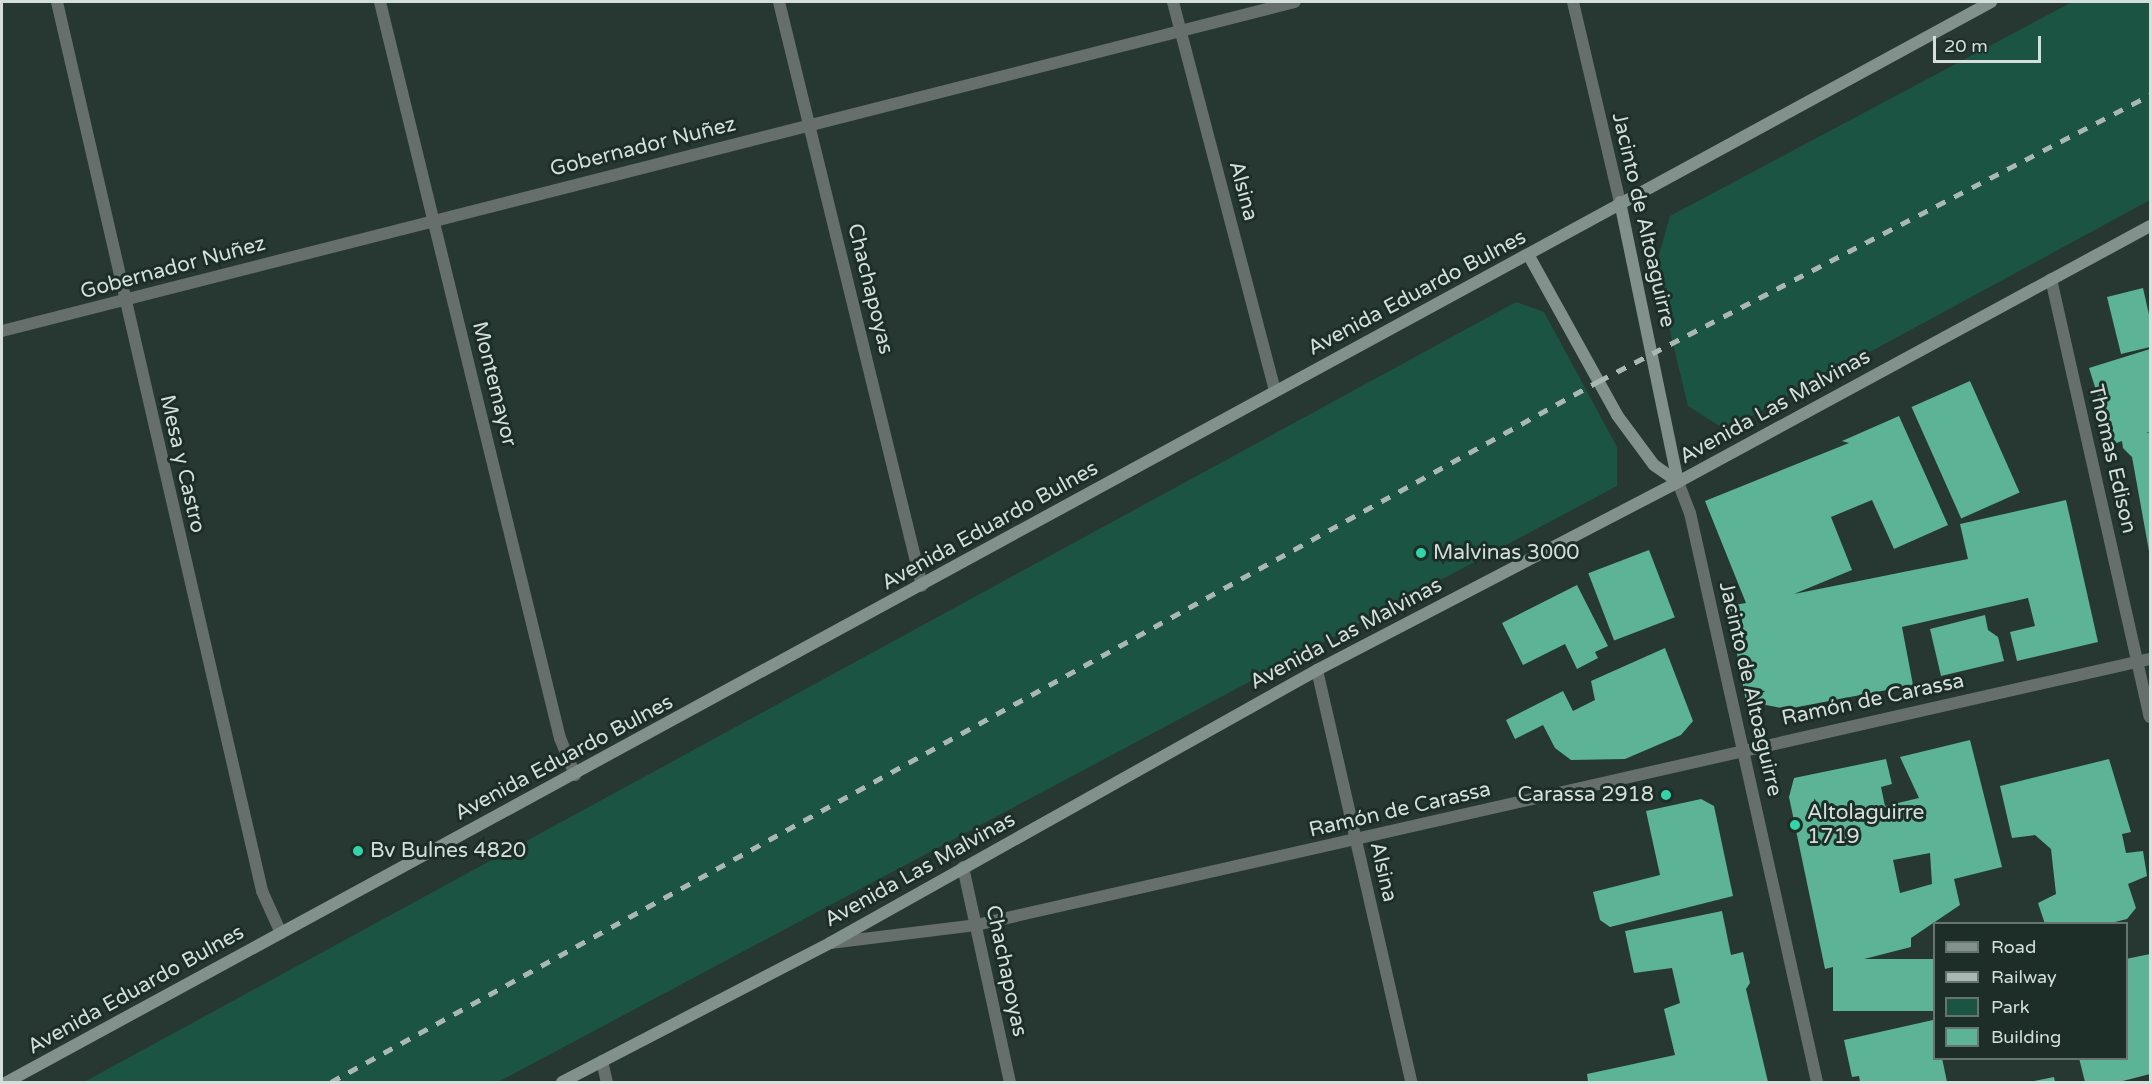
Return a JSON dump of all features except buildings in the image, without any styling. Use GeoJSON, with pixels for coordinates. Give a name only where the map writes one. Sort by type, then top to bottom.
{"type":"FeatureCollection","features":[{"type":"Feature","properties":{"kind":"main road","name":"Avenida Eduardo Bulnes"},"geometry":{"type":"LineString","coordinates":[[7,1083],[922,586],[1275,391],[1529,256],[1620,202],[1985,3]]}},
{"type":"Feature","properties":{"kind":"main road","name":"Jacinto de Altoaguirre"},"geometry":{"type":"LineString","coordinates":[[1620,202],[1678,482]]}},
{"type":"Feature","properties":{"kind":"main road","name":"Avenida Las Malvinas"},"geometry":{"type":"LineString","coordinates":[[562,1083],[830,943],[1317,670],[1678,482],[2151,226]]}},
{"type":"Feature","properties":{"kind":"main road"},"geometry":{"type":"LineString","coordinates":[[1529,256],[1617,415],[1654,465],[1678,482]]}},
{"type":"Feature","properties":{"kind":"street","name":"Mesa y Castro"},"geometry":{"type":"LineString","coordinates":[[57,2],[124,302],[262,891],[281,933]]}},
{"type":"Feature","properties":{"kind":"street","name":"Montemayor"},"geometry":{"type":"LineString","coordinates":[[380,2],[560,738],[575,775]]}},
{"type":"Feature","properties":{"kind":"street","name":"Chachapoyas"},"geometry":{"type":"LineString","coordinates":[[779,2],[922,586]]}},
{"type":"Feature","properties":{"kind":"street","name":"Alsina"},"geometry":{"type":"LineString","coordinates":[[1173,2],[1275,391]]}},
{"type":"Feature","properties":{"kind":"street","name":"Gobernador Nuñez"},"geometry":{"type":"LineString","coordinates":[[2,331],[124,302],[434,219],[1180,29],[1295,2]]}},
{"type":"Feature","properties":{"kind":"street","name":"Jacinto de Altoaguirre"},"geometry":{"type":"LineString","coordinates":[[1573,2],[1620,202]]}},
{"type":"Feature","properties":{"kind":"street","name":"Thomas Edison"},"geometry":{"type":"LineString","coordinates":[[2051,279],[2144,660],[2151,717]]}},
{"type":"Feature","properties":{"kind":"street","name":"Jacinto de Altoaguirre"},"geometry":{"type":"LineString","coordinates":[[1678,482],[1690,513],[1817,1083]]}},
{"type":"Feature","properties":{"kind":"street","name":"Ramón de Carassa"},"geometry":{"type":"LineString","coordinates":[[830,943],[975,925],[1356,841],[1744,749],[2144,660]]}},
{"type":"Feature","properties":{"kind":"street","name":"Alsina"},"geometry":{"type":"LineString","coordinates":[[1317,670],[1410,1083]]}},
{"type":"Feature","properties":{"kind":"street","name":"Chachapoyas"},"geometry":{"type":"LineString","coordinates":[[963,867],[1010,1083]]}},
{"type":"Feature","properties":{"kind":"street"},"geometry":{"type":"LineString","coordinates":[[602,1061],[607,1083]]}},
{"type":"Feature","properties":{"kind":"green space"},"geometry":{"type":"Polygon","coordinates":[[[2072,2],[2150,2],[2150,200],[1726,430],[1688,406],[1655,269],[1670,216],[2072,2]]]}},
{"type":"Feature","properties":{"kind":"green space"},"geometry":{"type":"Polygon","coordinates":[[[1516,302],[1544,312],[1617,447],[1617,486],[498,1082],[84,1082],[1516,302]]]}},
{"type":"Feature","properties":{"kind":"railway"},"geometry":{"type":"LineString","coordinates":[[331,1082],[1599,381],[2150,95]]}},
{"type":"Feature","properties":{"kind":"place","name":"Malvinas 3000"},"geometry":{"type":"Point","coordinates":[1421,553]}},
{"type":"Feature","properties":{"kind":"place","name":"Carassa 2918"},"geometry":{"type":"Point","coordinates":[1666,795]}},
{"type":"Feature","properties":{"kind":"place","name":"Altolaguirre 1719"},"geometry":{"type":"Point","coordinates":[1795,825]}},
{"type":"Feature","properties":{"kind":"place","name":"Bv Bulnes 4820"},"geometry":{"type":"Point","coordinates":[358,851]}}]}
